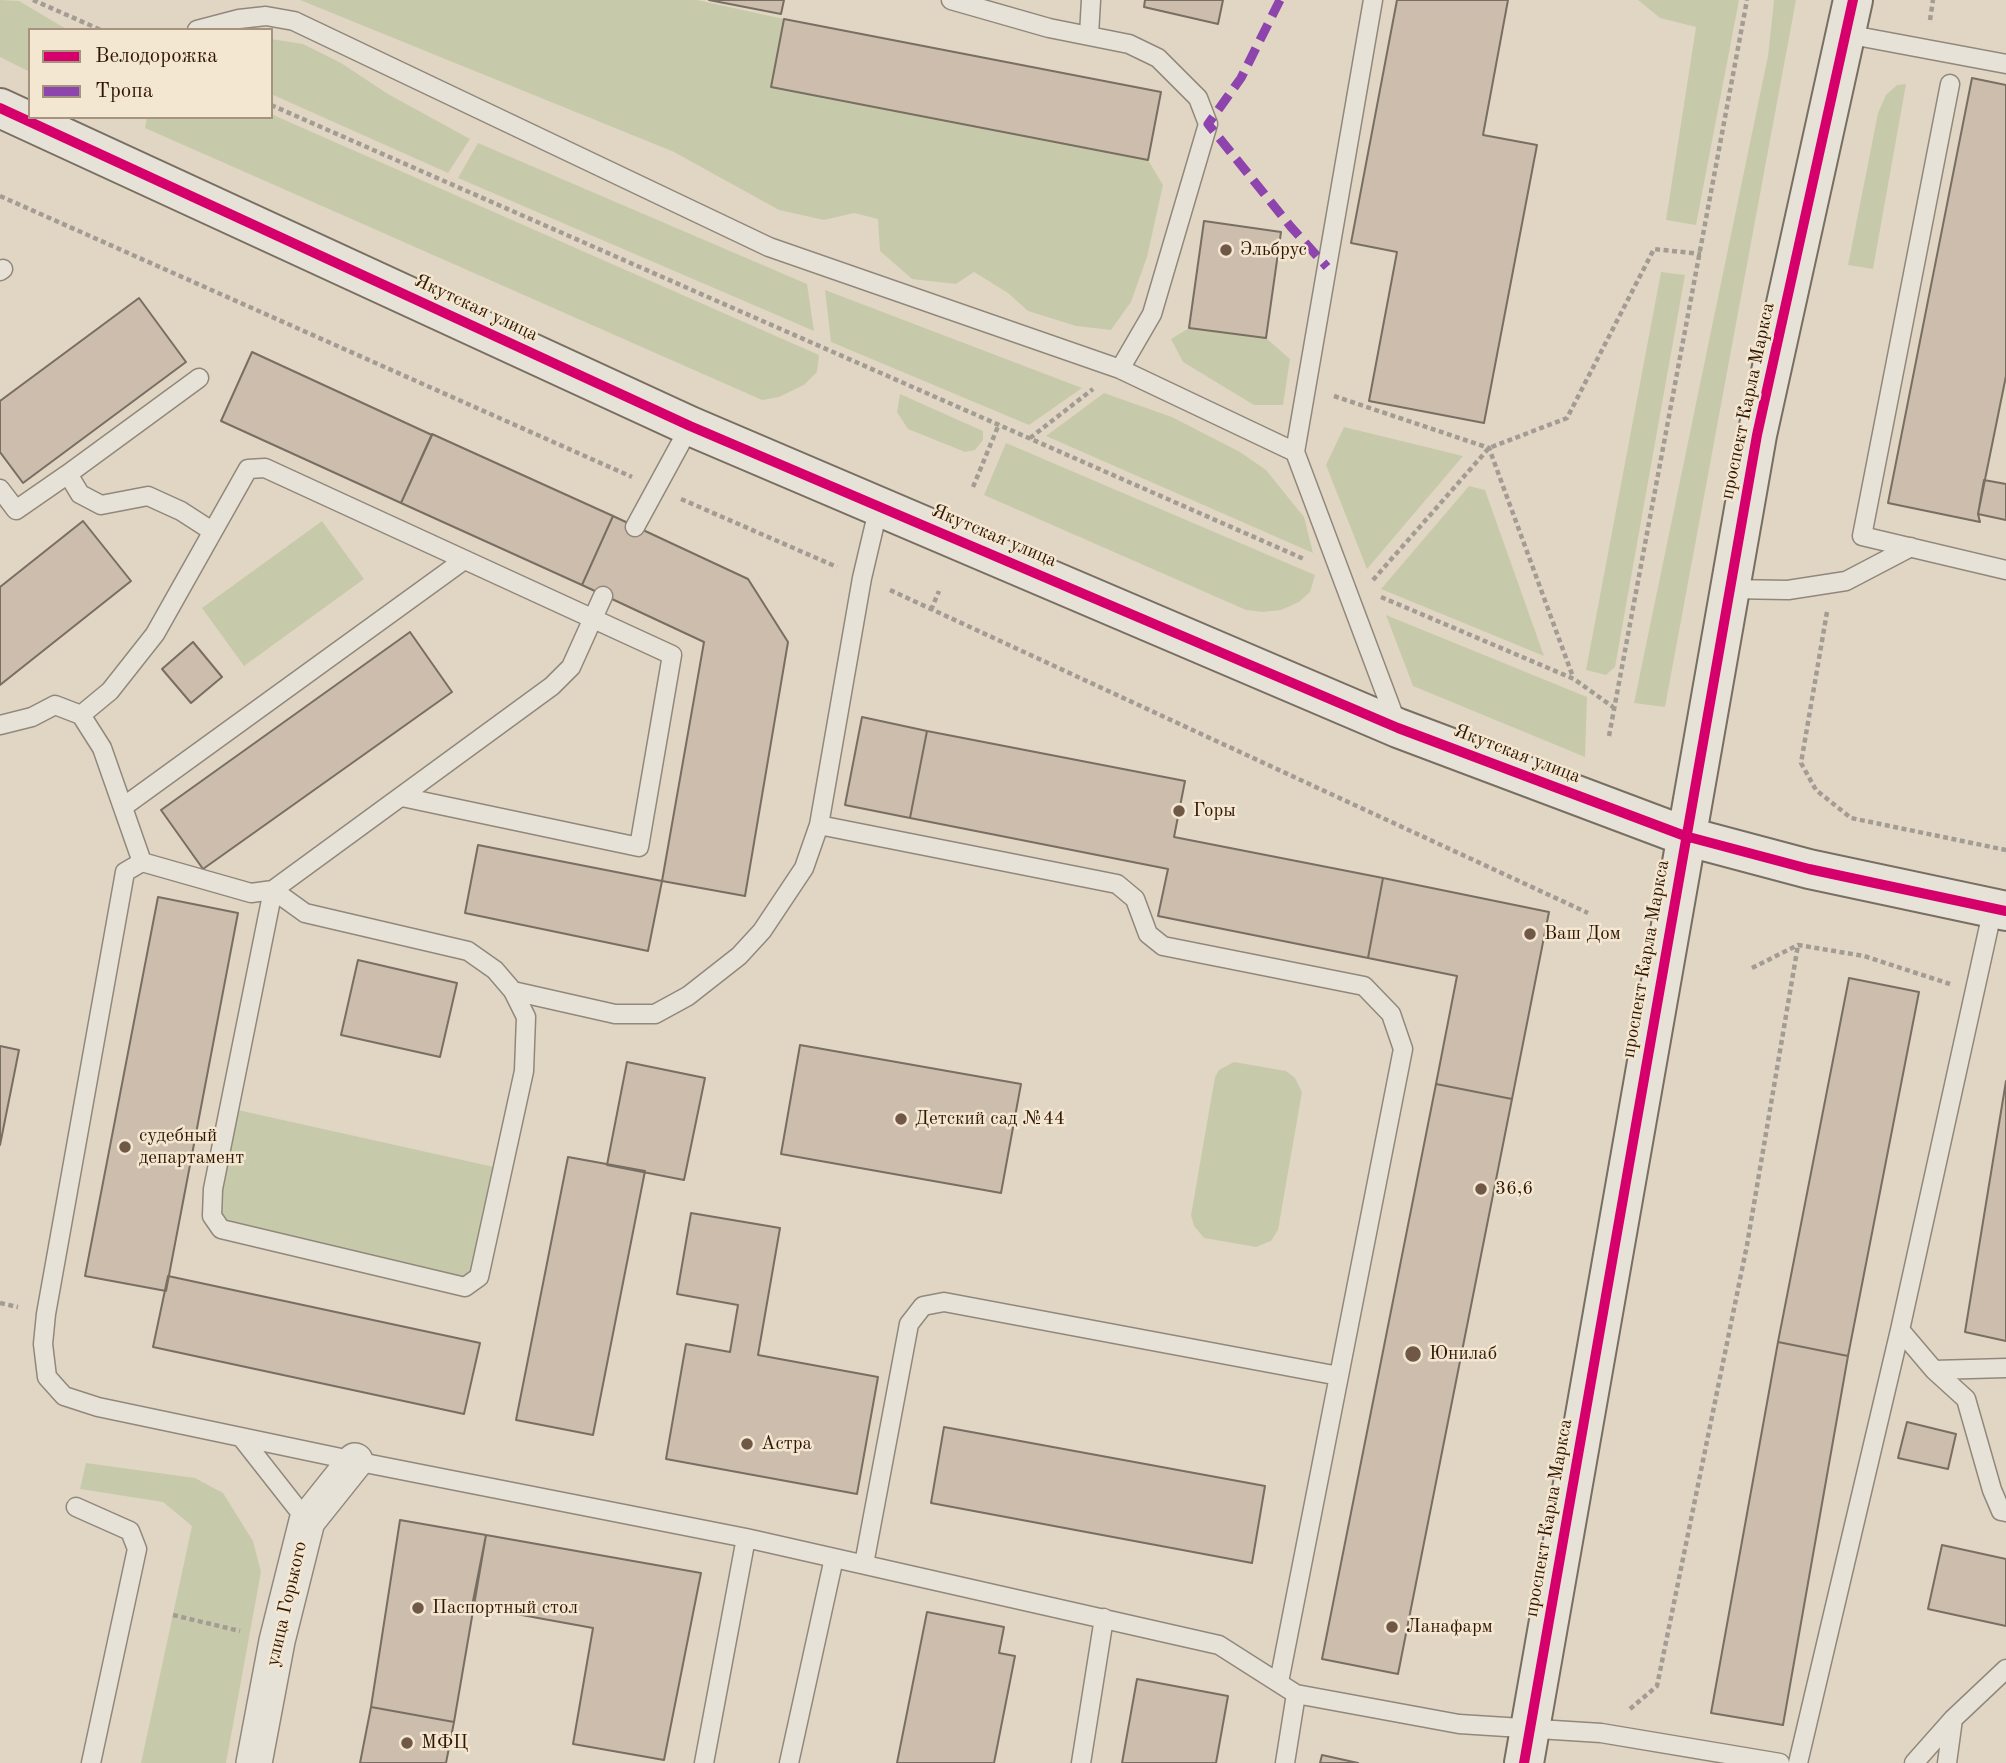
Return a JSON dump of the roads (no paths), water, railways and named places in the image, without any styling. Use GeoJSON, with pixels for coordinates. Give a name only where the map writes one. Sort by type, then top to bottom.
{"type":"FeatureCollection","features":[{"type":"Feature","properties":{"kind":"street","name":"проспект Карла Маркса"},"geometry":{"type":"LineString","coordinates":[[1527,1746],[1728,589],[1757,435],[1850,17]]}},
{"type":"Feature","properties":{"kind":"street","name":"Якутская улица"},"geometry":{"type":"LineString","coordinates":[[0,108],[28,116]]}},
{"type":"Feature","properties":{"kind":"street","name":"Якутская улица"},"geometry":{"type":"LineString","coordinates":[[48,122],[690,426],[1398,727],[1685,836],[1809,869],[1999,909]]}},
{"type":"Feature","properties":{"kind":"street","name":"улица Горького"},"geometry":{"type":"LineString","coordinates":[[254,1763],[277,1641],[307,1521],[355,1461]]}},
{"type":"Feature","properties":{"kind":"lane"},"geometry":{"type":"LineString","coordinates":[[951,0],[1049,28],[1129,44],[1158,58],[1198,98],[1208,124],[1152,314],[1120,369]]}},
{"type":"Feature","properties":{"kind":"lane"},"geometry":{"type":"LineString","coordinates":[[1089,35],[1091,0]]}},
{"type":"Feature","properties":{"kind":"lane"},"geometry":{"type":"LineString","coordinates":[[1373,0],[1295,452],[1398,727]]}},
{"type":"Feature","properties":{"kind":"lane"},"geometry":{"type":"LineString","coordinates":[[205,28],[239,19],[266,16],[294,21],[769,247],[1120,369],[1295,452]]}},
{"type":"Feature","properties":{"kind":"lane"},"geometry":{"type":"LineString","coordinates":[[1850,17],[2006,64]]}},
{"type":"Feature","properties":{"kind":"lane"},"geometry":{"type":"LineString","coordinates":[[1950,84],[1862,536],[2006,570]]}},
{"type":"Feature","properties":{"kind":"lane"},"geometry":{"type":"LineString","coordinates":[[0,489],[16,510],[199,378]]}},
{"type":"Feature","properties":{"kind":"lane"},"geometry":{"type":"LineString","coordinates":[[635,527],[690,426]]}},
{"type":"Feature","properties":{"kind":"lane"},"geometry":{"type":"LineString","coordinates":[[81,715],[110,691],[155,634],[247,469],[265,468],[672,655],[639,847],[402,797]]}},
{"type":"Feature","properties":{"kind":"lane"},"geometry":{"type":"LineString","coordinates":[[68,474],[80,494],[101,505],[148,496],[181,511],[212,531]]}},
{"type":"Feature","properties":{"kind":"lane"},"geometry":{"type":"LineString","coordinates":[[513,990],[615,1014],[655,1014],[688,996],[739,956],[762,931],[804,868],[819,825],[862,578],[879,506]]}},
{"type":"Feature","properties":{"kind":"lane"},"geometry":{"type":"LineString","coordinates":[[1728,589],[1788,590],[1846,581],[1911,547]]}},
{"type":"Feature","properties":{"kind":"lane"},"geometry":{"type":"LineString","coordinates":[[123,807],[464,560]]}},
{"type":"Feature","properties":{"kind":"lane"},"geometry":{"type":"LineString","coordinates":[[603,596],[571,667],[552,687],[273,890],[251,893],[142,862],[125,872],[46,1314],[43,1344],[47,1377],[64,1396],[98,1407],[355,1461],[746,1538],[1219,1645],[1296,1694],[1459,1724],[1527,1746],[1601,1733],[1780,1763]]}},
{"type":"Feature","properties":{"kind":"lane"},"geometry":{"type":"LineString","coordinates":[[0,726],[32,717],[55,705],[81,715],[102,748],[142,862]]}},
{"type":"Feature","properties":{"kind":"lane"},"geometry":{"type":"LineString","coordinates":[[819,825],[1117,884],[1135,900],[1148,934],[1163,946],[1364,986],[1381,1002],[1395,1023],[1403,1049],[1279,1682]]}},
{"type":"Feature","properties":{"kind":"lane"},"geometry":{"type":"LineString","coordinates":[[273,890],[305,913],[468,951],[495,970],[513,990],[526,1017],[524,1071],[479,1277],[465,1287],[221,1229],[212,1216],[213,1189],[273,890]]}},
{"type":"Feature","properties":{"kind":"lane"},"geometry":{"type":"LineString","coordinates":[[1798,1763],[1900,1331],[1975,988],[1999,909]]}},
{"type":"Feature","properties":{"kind":"lane"},"geometry":{"type":"LineString","coordinates":[[864,1564],[909,1324],[923,1306],[944,1302],[1339,1376]]}},
{"type":"Feature","properties":{"kind":"lane"},"geometry":{"type":"LineString","coordinates":[[1900,1331],[1934,1370],[1966,1399],[1992,1490],[2001,1511],[2006,1512]]}},
{"type":"Feature","properties":{"kind":"lane"},"geometry":{"type":"LineString","coordinates":[[1934,1370],[2006,1368]]}},
{"type":"Feature","properties":{"kind":"lane"},"geometry":{"type":"LineString","coordinates":[[241,1437],[307,1521]]}},
{"type":"Feature","properties":{"kind":"lane"},"geometry":{"type":"LineString","coordinates":[[76,1507],[130,1531],[137,1549],[90,1763]]}},
{"type":"Feature","properties":{"kind":"lane"},"geometry":{"type":"LineString","coordinates":[[704,1763],[746,1538]]}},
{"type":"Feature","properties":{"kind":"lane"},"geometry":{"type":"LineString","coordinates":[[789,1763],[834,1558]]}},
{"type":"Feature","properties":{"kind":"lane"},"geometry":{"type":"LineString","coordinates":[[1081,1763],[1104,1618]]}},
{"type":"Feature","properties":{"kind":"lane"},"geometry":{"type":"LineString","coordinates":[[1914,1763],[1953,1719],[2006,1669]]}},
{"type":"Feature","properties":{"kind":"lane"},"geometry":{"type":"LineString","coordinates":[[1285,1763],[1296,1694]]}},
{"type":"Feature","properties":{"kind":"lane"},"geometry":{"type":"LineString","coordinates":[[1947,1763],[1953,1719]]}},
{"type":"Feature","properties":{"kind":"place","name":"Эльбрус"},"geometry":{"type":"Point","coordinates":[1226,250]}},
{"type":"Feature","properties":{"kind":"place","name":"Горы"},"geometry":{"type":"Point","coordinates":[1179,811]}},
{"type":"Feature","properties":{"kind":"place","name":"Ваш Дом"},"geometry":{"type":"Point","coordinates":[1530,934]}},
{"type":"Feature","properties":{"kind":"place","name":"Детский сад №44"},"geometry":{"type":"Point","coordinates":[901,1119]}},
{"type":"Feature","properties":{"kind":"place","name":"судебный департамент"},"geometry":{"type":"Point","coordinates":[125,1147]}},
{"type":"Feature","properties":{"kind":"place","name":"36,6"},"geometry":{"type":"Point","coordinates":[1481,1189]}},
{"type":"Feature","properties":{"kind":"place","name":"Юнилаб"},"geometry":{"type":"Point","coordinates":[1413,1354]}},
{"type":"Feature","properties":{"kind":"place","name":"Астра"},"geometry":{"type":"Point","coordinates":[747,1444]}},
{"type":"Feature","properties":{"kind":"place","name":"Паспортный стол"},"geometry":{"type":"Point","coordinates":[418,1608]}},
{"type":"Feature","properties":{"kind":"place","name":"Ланафарм"},"geometry":{"type":"Point","coordinates":[1392,1627]}},
{"type":"Feature","properties":{"kind":"place","name":"МФЦ"},"geometry":{"type":"Point","coordinates":[407,1743]}}]}
